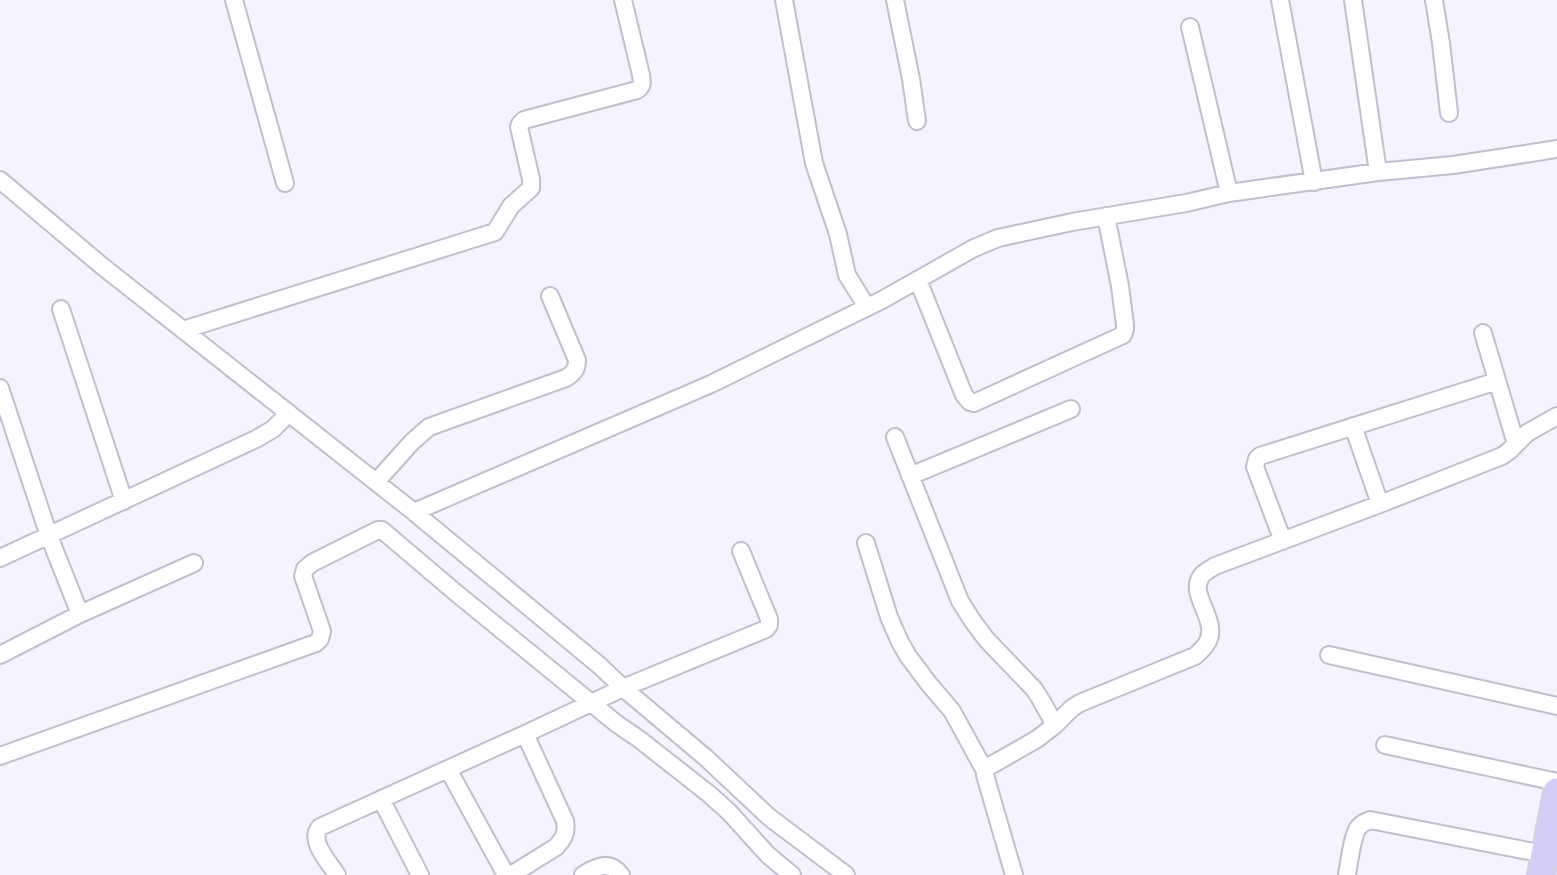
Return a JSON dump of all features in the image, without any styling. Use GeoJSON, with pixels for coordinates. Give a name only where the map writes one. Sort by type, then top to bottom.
{"type":"FeatureCollection","features":[{"type":"Feature","properties":{"kind":"main road"},"geometry":{"type":"LineString","coordinates":[[1543,865],[1557,792]]}},
{"type":"Feature","properties":{"kind":"street"},"geometry":{"type":"LineString","coordinates":[[234,0],[285,183]]}},
{"type":"Feature","properties":{"kind":"street"},"geometry":{"type":"LineString","coordinates":[[183,330],[495,232],[511,206],[531,188],[519,127],[521,122],[637,90],[640,87],[641,75],[623,0]]}},
{"type":"Feature","properties":{"kind":"street"},"geometry":{"type":"LineString","coordinates":[[784,0],[811,152],[838,234],[847,275],[867,307]]}},
{"type":"Feature","properties":{"kind":"street"},"geometry":{"type":"LineString","coordinates":[[895,0],[917,121]]}},
{"type":"Feature","properties":{"kind":"street"},"geometry":{"type":"LineString","coordinates":[[1280,0],[1314,182]]}},
{"type":"Feature","properties":{"kind":"street"},"geometry":{"type":"LineString","coordinates":[[1353,0],[1378,172]]}},
{"type":"Feature","properties":{"kind":"street"},"geometry":{"type":"LineString","coordinates":[[1434,0],[1449,113]]}},
{"type":"Feature","properties":{"kind":"street"},"geometry":{"type":"LineString","coordinates":[[1190,27],[1228,193]]}},
{"type":"Feature","properties":{"kind":"street"},"geometry":{"type":"LineString","coordinates":[[414,512],[711,384],[867,307],[974,248],[998,238],[1228,193],[1378,172],[1453,165],[1557,149]]}},
{"type":"Feature","properties":{"kind":"street"},"geometry":{"type":"LineString","coordinates":[[0,180],[102,266],[183,330],[281,421],[376,482],[600,666],[606,696],[617,724],[709,794],[729,812],[768,855],[792,875]]}},
{"type":"Feature","properties":{"kind":"street"},"geometry":{"type":"LineString","coordinates":[[918,280],[964,395],[974,403],[1123,335],[1125,325],[1120,286],[1106,216]]}},
{"type":"Feature","properties":{"kind":"street"},"geometry":{"type":"LineString","coordinates":[[376,482],[412,442],[429,427],[566,378],[575,370],[577,360],[550,296]]}},
{"type":"Feature","properties":{"kind":"street"},"geometry":{"type":"LineString","coordinates":[[61,309],[124,501]]}},
{"type":"Feature","properties":{"kind":"street"},"geometry":{"type":"LineString","coordinates":[[1483,333],[1516,444]]}},
{"type":"Feature","properties":{"kind":"street"},"geometry":{"type":"LineString","coordinates":[[1283,541],[1255,467],[1260,456],[1497,381]]}},
{"type":"Feature","properties":{"kind":"street"},"geometry":{"type":"LineString","coordinates":[[0,388],[49,536],[80,614]]}},
{"type":"Feature","properties":{"kind":"street"},"geometry":{"type":"LineString","coordinates":[[910,476],[1071,409]]}},
{"type":"Feature","properties":{"kind":"street"},"geometry":{"type":"LineString","coordinates":[[985,771],[991,764],[1037,739],[1072,708],[1194,656],[1205,647],[1211,628],[1197,590],[1198,582],[1203,574],[1215,566],[1502,456],[1527,433],[1557,416]]}},
{"type":"Feature","properties":{"kind":"street"},"geometry":{"type":"LineString","coordinates":[[0,558],[256,440],[281,421]]}},
{"type":"Feature","properties":{"kind":"street"},"geometry":{"type":"LineString","coordinates":[[1353,426],[1380,504]]}},
{"type":"Feature","properties":{"kind":"street"},"geometry":{"type":"LineString","coordinates":[[895,437],[960,601],[986,639],[1034,689],[1054,725]]}},
{"type":"Feature","properties":{"kind":"street"},"geometry":{"type":"LineString","coordinates":[[0,756],[316,643],[322,631],[303,576],[305,569],[312,563],[378,530],[385,531],[482,614],[606,696],[705,757],[769,817],[846,875]]}},
{"type":"Feature","properties":{"kind":"street"},"geometry":{"type":"LineString","coordinates":[[866,543],[889,617],[900,642],[929,684],[952,711],[985,771],[1014,875]]}},
{"type":"Feature","properties":{"kind":"street"},"geometry":{"type":"LineString","coordinates":[[335,875],[315,838],[320,827],[606,696],[766,629],[769,619],[741,551]]}},
{"type":"Feature","properties":{"kind":"street"},"geometry":{"type":"LineString","coordinates":[[0,655],[80,614],[194,563]]}},
{"type":"Feature","properties":{"kind":"street"},"geometry":{"type":"LineString","coordinates":[[1329,655],[1557,706]]}},
{"type":"Feature","properties":{"kind":"street"},"geometry":{"type":"LineString","coordinates":[[448,769],[509,875],[556,847],[567,832],[565,821],[525,734]]}},
{"type":"Feature","properties":{"kind":"street"},"geometry":{"type":"LineString","coordinates":[[1385,745],[1557,782]]}},
{"type":"Feature","properties":{"kind":"street"},"geometry":{"type":"LineString","coordinates":[[381,799],[420,875]]}},
{"type":"Feature","properties":{"kind":"street"},"geometry":{"type":"LineString","coordinates":[[1347,875],[1355,834],[1363,822],[1370,820],[1543,865]]}},
{"type":"Feature","properties":{"kind":"street"},"geometry":{"type":"LineString","coordinates":[[583,875],[603,865],[617,869],[621,875]]}}]}
